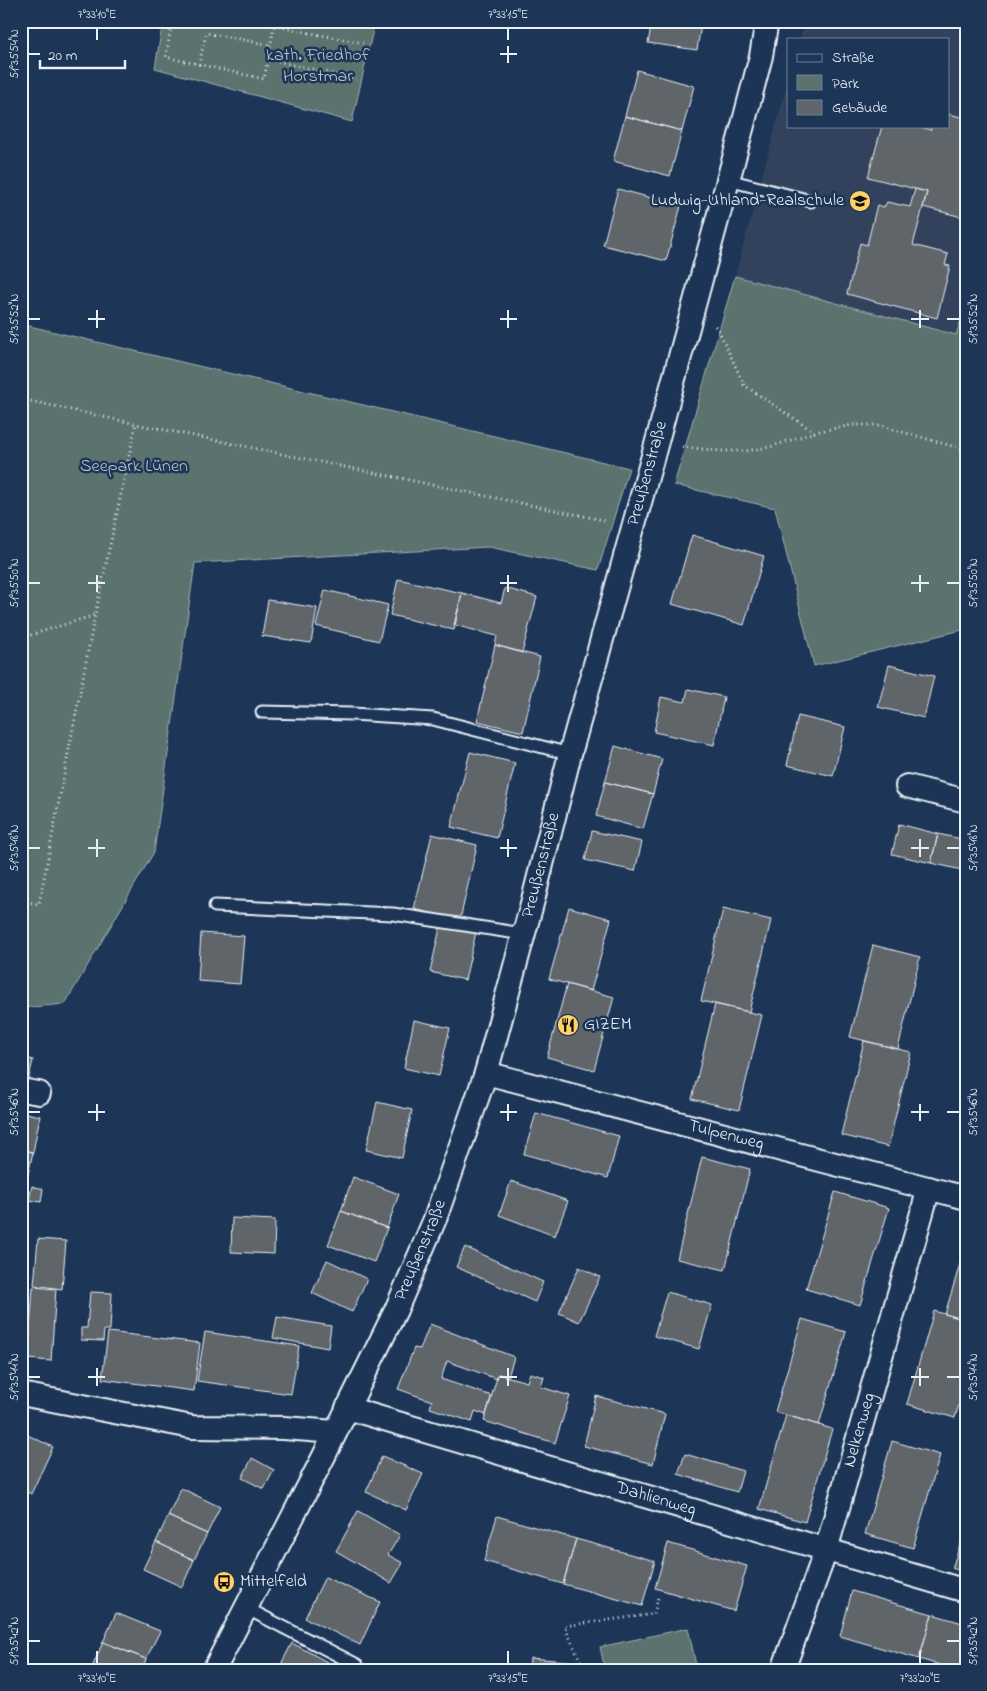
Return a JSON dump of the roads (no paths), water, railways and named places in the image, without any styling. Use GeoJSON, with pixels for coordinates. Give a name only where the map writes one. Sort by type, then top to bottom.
{"type":"FeatureCollection","features":[{"type":"Feature","properties":{"kind":"street","name":"Preußenstraße"},"geometry":{"type":"LineString","coordinates":[[214,1670],[396,1310],[436,1218],[486,1073],[570,754],[728,180],[761,56],[767,21]]}},
{"type":"Feature","properties":{"kind":"street"},"geometry":{"type":"LineString","coordinates":[[907,786],[966,801]]}},
{"type":"Feature","properties":{"kind":"street","name":"Tulpenweg"},"geometry":{"type":"LineString","coordinates":[[486,1073],[966,1198]]}},
{"type":"Feature","properties":{"kind":"street","name":"Nelkenweg"},"geometry":{"type":"LineString","coordinates":[[783,1670],[826,1550],[928,1188]]}},
{"type":"Feature","properties":{"kind":"street"},"geometry":{"type":"LineString","coordinates":[[21,1394],[192,1427],[284,1428],[335,1432]]}},
{"type":"Feature","properties":{"kind":"street","name":"Dahlienweg"},"geometry":{"type":"LineString","coordinates":[[347,1408],[966,1591]]}},
{"type":"Feature","properties":{"kind":"lane"},"geometry":{"type":"LineString","coordinates":[[728,180],[811,201]]}},
{"type":"Feature","properties":{"kind":"lane"},"geometry":{"type":"LineString","coordinates":[[262,712],[352,714],[433,719],[570,754]]}},
{"type":"Feature","properties":{"kind":"lane"},"geometry":{"type":"LineString","coordinates":[[215,906],[393,914],[523,934]]}},
{"type":"Feature","properties":{"kind":"lane"},"geometry":{"type":"LineString","coordinates":[[246,1608],[357,1665]]}},
{"type":"Feature","properties":{"kind":"place","name":"Ludwig-Uhland-Realschule"},"geometry":{"type":"Point","coordinates":[860,201]}},
{"type":"Feature","properties":{"kind":"place","name":"GIZEM"},"geometry":{"type":"Point","coordinates":[568,1025]}},
{"type":"Feature","properties":{"kind":"place","name":"Mittelfeld"},"geometry":{"type":"Point","coordinates":[224,1582]}},
{"type":"Feature","properties":{"kind":"park label","name":"kath. Friedhof Horstmar"},"geometry":{"type":"Point","coordinates":[318,66]}},
{"type":"Feature","properties":{"kind":"park label","name":"Seepark Lünen"},"geometry":{"type":"Point","coordinates":[134,467]}}]}
